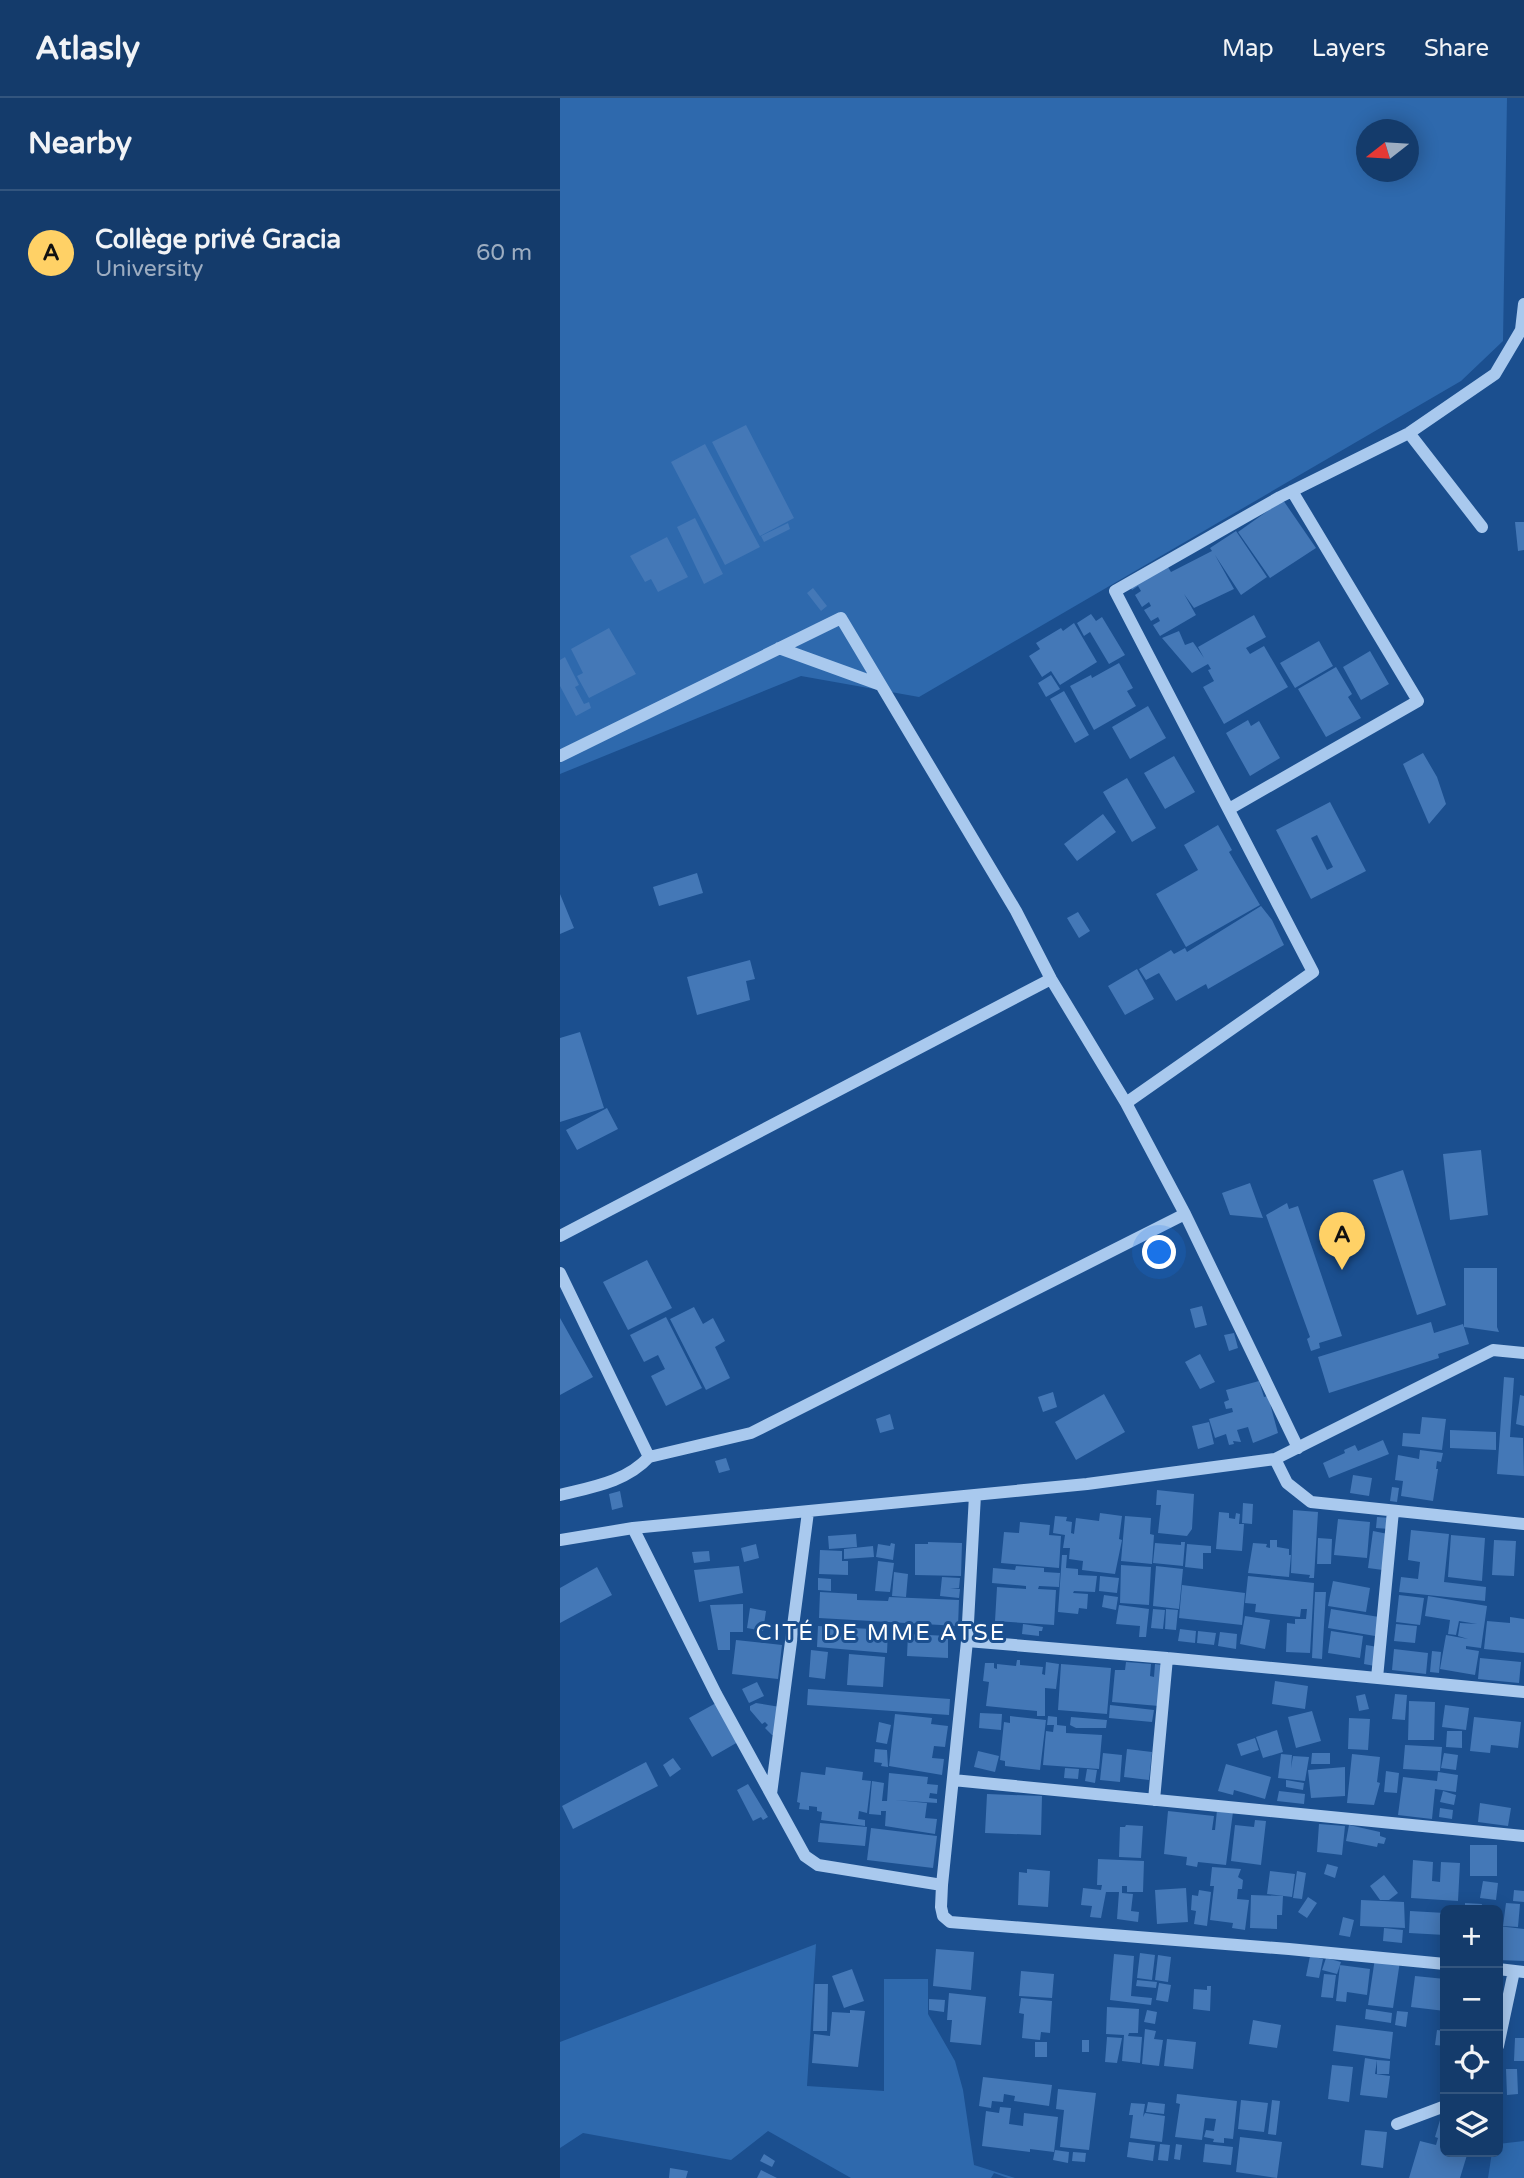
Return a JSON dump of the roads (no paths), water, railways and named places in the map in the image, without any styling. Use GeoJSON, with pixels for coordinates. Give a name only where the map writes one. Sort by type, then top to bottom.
{"type":"FeatureCollection","features":[{"type":"Feature","properties":{"kind":"street"},"geometry":{"type":"LineString","coordinates":[[1126,1102],[1313,972],[1115,591],[1292,491],[1409,433],[1495,374],[1521,330],[1524,304]]}},
{"type":"Feature","properties":{"kind":"street"},"geometry":{"type":"LineString","coordinates":[[1409,433],[1482,527]]}},
{"type":"Feature","properties":{"kind":"street"},"geometry":{"type":"LineString","coordinates":[[1229,809],[1418,702],[1292,491]]}},
{"type":"Feature","properties":{"kind":"street"},"geometry":{"type":"LineString","coordinates":[[560,755],[841,618],[1016,911],[1051,979],[1126,1102],[1185,1214],[1298,1448]]}},
{"type":"Feature","properties":{"kind":"street"},"geometry":{"type":"LineString","coordinates":[[779,648],[881,685]]}},
{"type":"Feature","properties":{"kind":"street"},"geometry":{"type":"LineString","coordinates":[[560,1236],[1051,979]]}},
{"type":"Feature","properties":{"kind":"street"},"geometry":{"type":"LineString","coordinates":[[560,1495],[619,1479],[638,1470],[649,1457],[751,1433],[1185,1214]]}},
{"type":"Feature","properties":{"kind":"street"},"geometry":{"type":"LineString","coordinates":[[560,1272],[649,1457]]}},
{"type":"Feature","properties":{"kind":"street"},"geometry":{"type":"LineString","coordinates":[[560,1540],[633,1528],[1087,1484],[1275,1459],[1493,1350],[1524,1353]]}},
{"type":"Feature","properties":{"kind":"street"},"geometry":{"type":"LineString","coordinates":[[1275,1459],[1287,1483],[1311,1502],[1524,1524]]}},
{"type":"Feature","properties":{"kind":"street"},"geometry":{"type":"LineString","coordinates":[[975,1495],[967,1641],[940,1907],[943,1916],[950,1922],[1440,1964]]}},
{"type":"Feature","properties":{"kind":"street"},"geometry":{"type":"LineString","coordinates":[[1377,1678],[1393,1511]]}},
{"type":"Feature","properties":{"kind":"street"},"geometry":{"type":"LineString","coordinates":[[771,1795],[808,1512]]}},
{"type":"Feature","properties":{"kind":"street"},"geometry":{"type":"LineString","coordinates":[[633,1528],[694,1651],[805,1856],[818,1865],[942,1885]]}},
{"type":"Feature","properties":{"kind":"street"},"geometry":{"type":"LineString","coordinates":[[967,1641],[1524,1692]]}},
{"type":"Feature","properties":{"kind":"street"},"geometry":{"type":"LineString","coordinates":[[1154,1800],[1167,1658]]}},
{"type":"Feature","properties":{"kind":"street"},"geometry":{"type":"LineString","coordinates":[[953,1780],[1524,1836]]}},
{"type":"Feature","properties":{"kind":"street"},"geometry":{"type":"LineString","coordinates":[[1502,2031],[1519,1971]]}},
{"type":"Feature","properties":{"kind":"street"},"geometry":{"type":"LineString","coordinates":[[1397,2124],[1440,2108]]}},
{"type":"Feature","properties":{"kind":"place","name":"Collège privé Gracia"},"geometry":{"type":"Point","coordinates":[1342,1270]}},
{"type":"Feature","properties":{"kind":"district","name":"CITÉ DE MME ATSE"},"geometry":{"type":"Point","coordinates":[881,1633]}}]}
